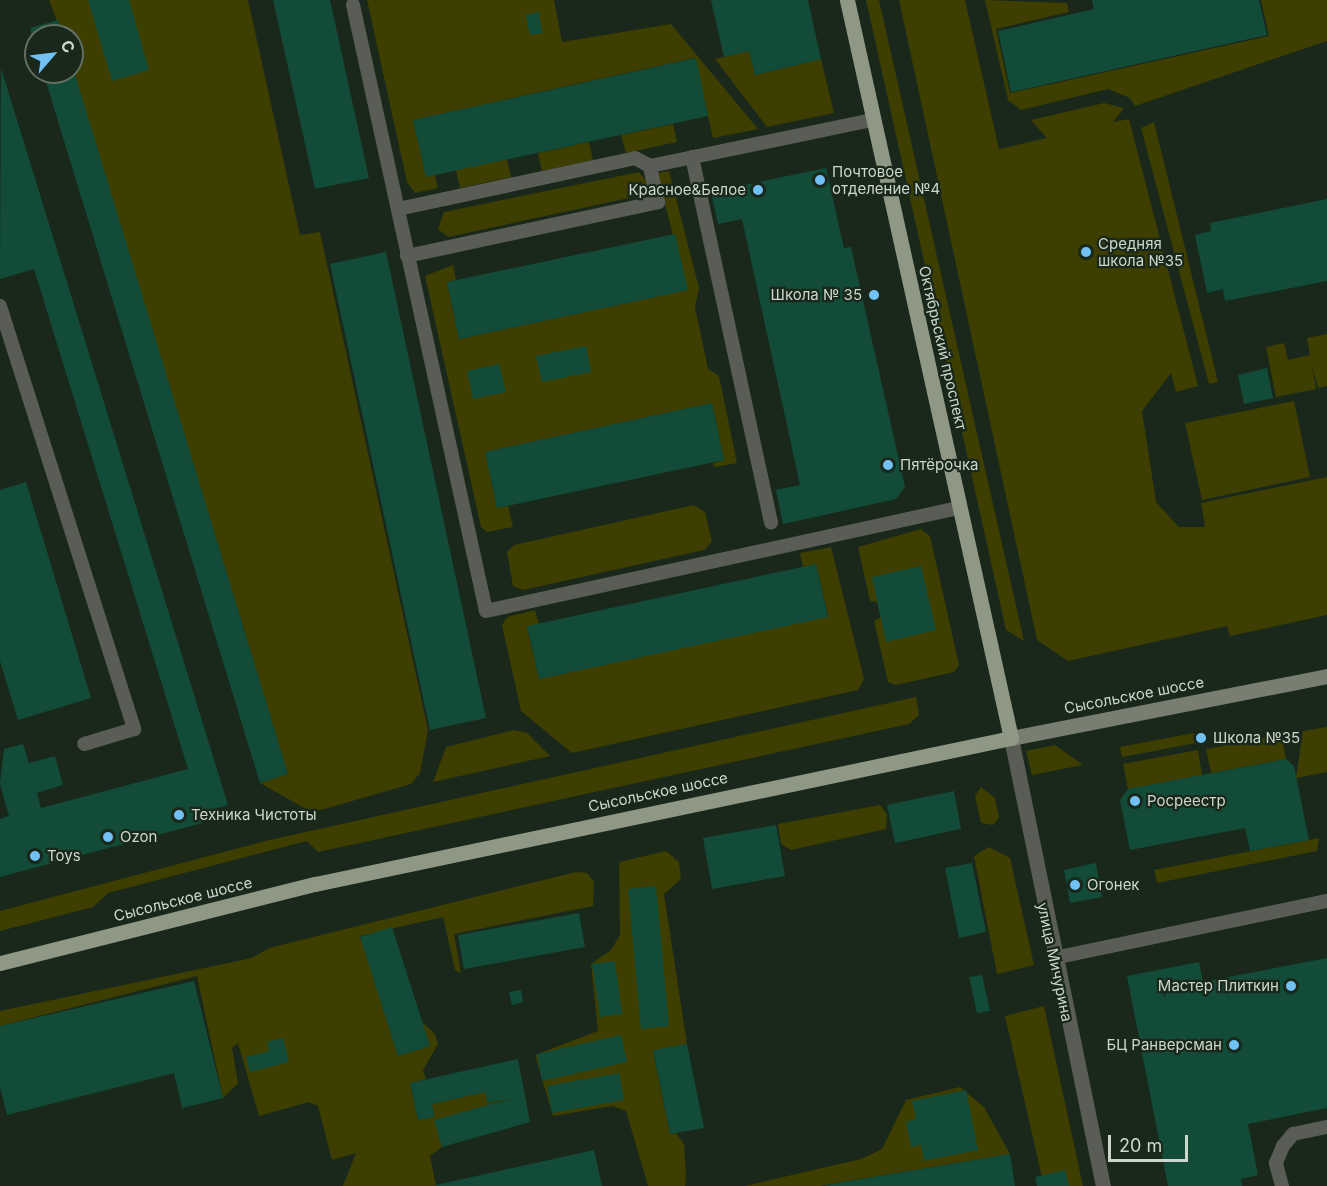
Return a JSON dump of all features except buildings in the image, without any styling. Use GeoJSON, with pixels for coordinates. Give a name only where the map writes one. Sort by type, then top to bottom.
{"type":"FeatureCollection","features":[{"type":"Feature","properties":{"kind":"main road","name":"Октябрьский проспект"},"geometry":{"type":"LineString","coordinates":[[847,0],[1011,738]]}},
{"type":"Feature","properties":{"kind":"main road","name":"Сысольское шоссе"},"geometry":{"type":"LineString","coordinates":[[0,963],[315,884],[1011,738],[1327,676]]}},
{"type":"Feature","properties":{"kind":"street","name":"улица Мичурина"},"geometry":{"type":"LineString","coordinates":[[1011,738],[1054,958],[1103,1186]]}},
{"type":"Feature","properties":{"kind":"lane"},"geometry":{"type":"LineString","coordinates":[[353,5],[486,611],[960,508]]}},
{"type":"Feature","properties":{"kind":"lane"},"geometry":{"type":"LineString","coordinates":[[398,209],[636,159],[650,165],[873,120]]}},
{"type":"Feature","properties":{"kind":"lane"},"geometry":{"type":"LineString","coordinates":[[693,156],[771,523]]}},
{"type":"Feature","properties":{"kind":"lane"},"geometry":{"type":"LineString","coordinates":[[407,256],[658,202],[650,165]]}},
{"type":"Feature","properties":{"kind":"lane"},"geometry":{"type":"LineString","coordinates":[[0,306],[134,729],[84,744]]}},
{"type":"Feature","properties":{"kind":"lane"},"geometry":{"type":"LineString","coordinates":[[1054,958],[1327,902]]}},
{"type":"Feature","properties":{"kind":"lane"},"geometry":{"type":"LineString","coordinates":[[1281,1186],[1276,1163],[1283,1146],[1293,1134],[1327,1127]]}},
{"type":"Feature","properties":{"kind":"shaded area"},"geometry":{"type":"Polygon","coordinates":[[[49,0],[248,0],[300,235],[320,232],[428,730],[420,773],[411,784],[321,810],[306,809],[260,783],[288,774],[77,84],[84,84],[84,24],[58,24],[49,0]]]}},
{"type":"Feature","properties":{"kind":"shaded area"},"geometry":{"type":"Polygon","coordinates":[[[367,0],[554,0],[562,42],[671,24],[758,129],[713,138],[695,58],[413,120],[426,176],[435,175],[438,188],[415,193],[407,182],[367,0]]]}},
{"type":"Feature","properties":{"kind":"shaded area"},"geometry":{"type":"Polygon","coordinates":[[[866,0],[879,0],[1024,641],[1006,630],[866,0]]]}},
{"type":"Feature","properties":{"kind":"shaded area","name":"Средняя школа №35"},"geometry":{"type":"Polygon","coordinates":[[[899,0],[965,0],[999,149],[1047,138],[1031,120],[1104,103],[1124,108],[1113,122],[1129,119],[1198,386],[1176,392],[1171,373],[1142,411],[1156,502],[1179,527],[1205,527],[1201,503],[1327,477],[1327,615],[1230,636],[1227,626],[1068,661],[1037,640],[899,0]]]}},
{"type":"Feature","properties":{"kind":"shaded area"},"geometry":{"type":"Polygon","coordinates":[[[985,0],[1067,3],[1069,12],[996,29],[1010,93],[1269,36],[1261,0],[1327,0],[1327,41],[1135,106],[1130,98],[1108,89],[1021,110],[1008,100],[985,0]]]}},
{"type":"Feature","properties":{"kind":"shaded area"},"geometry":{"type":"Polygon","coordinates":[[[749,51],[755,75],[821,59],[834,113],[767,127],[715,59],[749,51]]]}},
{"type":"Feature","properties":{"kind":"shaded area"},"geometry":{"type":"Polygon","coordinates":[[[1154,122],[1218,382],[1209,384],[1141,128],[1154,122]]]}},
{"type":"Feature","properties":{"kind":"shaded area"},"geometry":{"type":"Polygon","coordinates":[[[673,124],[677,142],[626,153],[621,135],[673,124]]]}},
{"type":"Feature","properties":{"kind":"shaded area"},"geometry":{"type":"Polygon","coordinates":[[[589,142],[593,160],[542,171],[538,153],[589,142]]]}},
{"type":"Feature","properties":{"kind":"shaded area"},"geometry":{"type":"Polygon","coordinates":[[[507,159],[511,177],[460,188],[456,170],[507,159]]]}},
{"type":"Feature","properties":{"kind":"shaded area"},"geometry":{"type":"Polygon","coordinates":[[[669,171],[699,288],[695,307],[708,369],[719,376],[737,463],[714,467],[713,463],[724,460],[712,403],[485,452],[497,508],[508,506],[513,527],[487,532],[481,527],[425,276],[453,265],[456,280],[447,282],[459,339],[687,290],[657,173],[669,171]]]}},
{"type":"Feature","properties":{"kind":"shaded area"},"geometry":{"type":"Polygon","coordinates":[[[639,172],[647,182],[644,193],[629,198],[448,237],[438,229],[444,212],[639,172]]]}},
{"type":"Feature","properties":{"kind":"shaded area"},"geometry":{"type":"Polygon","coordinates":[[[1327,334],[1327,386],[1318,388],[1312,365],[1316,389],[1276,397],[1266,347],[1284,343],[1288,360],[1310,355],[1307,338],[1327,334]]]}},
{"type":"Feature","properties":{"kind":"shaded area"},"geometry":{"type":"Polygon","coordinates":[[[1294,401],[1310,477],[1202,500],[1185,423],[1294,401]]]}},
{"type":"Feature","properties":{"kind":"shaded area"},"geometry":{"type":"Polygon","coordinates":[[[694,505],[705,512],[712,542],[704,550],[523,590],[513,586],[507,552],[514,545],[694,505]]]}},
{"type":"Feature","properties":{"kind":"shaded area"},"geometry":{"type":"Polygon","coordinates":[[[921,529],[930,536],[959,665],[954,672],[896,685],[888,682],[874,621],[881,617],[877,602],[870,601],[858,547],[921,529]]]}},
{"type":"Feature","properties":{"kind":"shaded area"},"geometry":{"type":"Polygon","coordinates":[[[831,547],[864,679],[858,690],[572,753],[521,711],[502,625],[507,617],[535,610],[539,624],[527,627],[539,679],[828,616],[816,564],[803,567],[800,553],[831,547]]]}},
{"type":"Feature","properties":{"kind":"shaded area"},"geometry":{"type":"Polygon","coordinates":[[[916,697],[919,715],[909,724],[318,852],[307,841],[108,893],[93,907],[0,931],[0,911],[265,841],[916,697]]]}},
{"type":"Feature","properties":{"kind":"shaded area"},"geometry":{"type":"Polygon","coordinates":[[[1327,727],[1327,772],[1296,778],[1303,731],[1327,727]]]}},
{"type":"Feature","properties":{"kind":"shaded area"},"geometry":{"type":"Polygon","coordinates":[[[514,730],[527,733],[550,756],[433,782],[446,747],[514,730]]]}},
{"type":"Feature","properties":{"kind":"shaded area"},"geometry":{"type":"Polygon","coordinates":[[[1194,733],[1196,743],[1122,757],[1120,747],[1194,733]]]}},
{"type":"Feature","properties":{"kind":"shaded area"},"geometry":{"type":"Polygon","coordinates":[[[1281,735],[1286,759],[1211,773],[1206,749],[1281,735]]]}},
{"type":"Feature","properties":{"kind":"shaded area"},"geometry":{"type":"Polygon","coordinates":[[[1055,745],[1083,765],[1032,775],[1026,751],[1055,745]]]}},
{"type":"Feature","properties":{"kind":"shaded area"},"geometry":{"type":"Polygon","coordinates":[[[1198,750],[1202,775],[1128,789],[1123,764],[1198,750]]]}},
{"type":"Feature","properties":{"kind":"shaded area"},"geometry":{"type":"Polygon","coordinates":[[[981,787],[995,798],[999,818],[993,825],[981,823],[975,796],[981,787]]]}},
{"type":"Feature","properties":{"kind":"shaded area"},"geometry":{"type":"Polygon","coordinates":[[[880,805],[887,814],[886,829],[791,850],[781,844],[778,824],[880,805]]]}},
{"type":"Feature","properties":{"kind":"shaded area"},"geometry":{"type":"Polygon","coordinates":[[[1319,838],[1317,851],[1157,883],[1154,870],[1319,838]]]}},
{"type":"Feature","properties":{"kind":"shaded area"},"geometry":{"type":"Polygon","coordinates":[[[989,847],[1010,858],[1034,965],[997,974],[974,856],[989,847]]]}},
{"type":"Feature","properties":{"kind":"shaded area"},"geometry":{"type":"Polygon","coordinates":[[[666,851],[679,862],[681,879],[664,894],[687,1044],[653,1051],[670,1134],[676,1133],[684,1144],[685,1186],[648,1186],[626,1111],[612,1106],[553,1116],[535,1055],[598,1031],[591,964],[611,950],[620,935],[619,862],[666,851]]]}},
{"type":"Feature","properties":{"kind":"shaded area"},"geometry":{"type":"Polygon","coordinates":[[[576,872],[587,873],[594,882],[593,906],[454,934],[461,973],[455,970],[443,917],[360,936],[398,1056],[430,1046],[422,1022],[435,1034],[438,1044],[423,1070],[426,1079],[410,1083],[418,1120],[434,1117],[432,1104],[485,1092],[487,1103],[523,1095],[435,1120],[442,1147],[430,1156],[436,1186],[343,1186],[356,1153],[332,1160],[318,1106],[309,1102],[259,1116],[238,1043],[232,1048],[238,1083],[223,1098],[197,976],[0,1026],[0,1011],[252,958],[269,948],[576,872]]]}},
{"type":"Feature","properties":{"kind":"shaded area"},"geometry":{"type":"Polygon","coordinates":[[[1044,1006],[1083,1186],[1044,1186],[1005,1016],[1044,1006]]]}},
{"type":"Feature","properties":{"kind":"shaded area"},"geometry":{"type":"Polygon","coordinates":[[[960,1087],[984,1107],[1010,1154],[819,1186],[745,1186],[861,1159],[882,1149],[906,1100],[960,1087]]]}},
{"type":"Feature","properties":{"kind":"place","name":"Почтовое отделение №4"},"geometry":{"type":"Point","coordinates":[820,180]}},
{"type":"Feature","properties":{"kind":"place","name":"Красное&Белое"},"geometry":{"type":"Point","coordinates":[758,190]}},
{"type":"Feature","properties":{"kind":"place","name":"Средняя школа №35"},"geometry":{"type":"Point","coordinates":[1086,252]}},
{"type":"Feature","properties":{"kind":"place","name":"Школа № 35"},"geometry":{"type":"Point","coordinates":[874,295]}},
{"type":"Feature","properties":{"kind":"place","name":"Пятёрочка"},"geometry":{"type":"Point","coordinates":[888,465]}},
{"type":"Feature","properties":{"kind":"place","name":"Школа №35"},"geometry":{"type":"Point","coordinates":[1201,738]}},
{"type":"Feature","properties":{"kind":"place","name":"Росреестр"},"geometry":{"type":"Point","coordinates":[1135,801]}},
{"type":"Feature","properties":{"kind":"place","name":"Техника Чистоты"},"geometry":{"type":"Point","coordinates":[179,815]}},
{"type":"Feature","properties":{"kind":"place","name":"Ozon"},"geometry":{"type":"Point","coordinates":[108,837]}},
{"type":"Feature","properties":{"kind":"place","name":"Toys"},"geometry":{"type":"Point","coordinates":[35,856]}},
{"type":"Feature","properties":{"kind":"place","name":"Огонек"},"geometry":{"type":"Point","coordinates":[1075,885]}},
{"type":"Feature","properties":{"kind":"place","name":"Мастер Плиткин"},"geometry":{"type":"Point","coordinates":[1291,986]}},
{"type":"Feature","properties":{"kind":"place","name":"БЦ Ранверсман"},"geometry":{"type":"Point","coordinates":[1234,1045]}}]}
